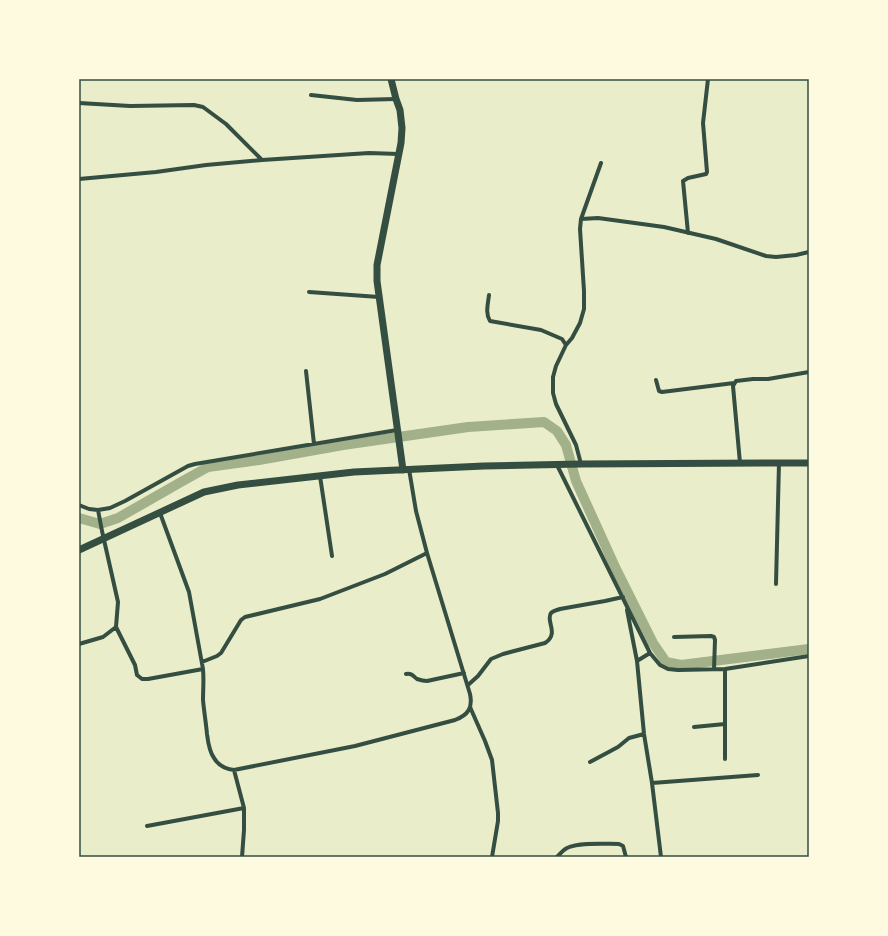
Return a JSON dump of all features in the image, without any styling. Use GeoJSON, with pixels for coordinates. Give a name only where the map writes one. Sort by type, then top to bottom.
{"type":"FeatureCollection","features":[{"type":"Feature","properties":{"kind":"main road"},"geometry":{"type":"LineString","coordinates":[[391,79],[400,110],[402,128],[401,143],[377,265],[377,281],[398,433],[406,470]]}},
{"type":"Feature","properties":{"kind":"main road"},"geometry":{"type":"LineString","coordinates":[[79,550],[204,492],[238,485],[354,472],[484,466],[560,464],[809,463]]}},
{"type":"Feature","properties":{"kind":"street"},"geometry":{"type":"LineString","coordinates":[[688,233],[683,181],[688,178],[706,174],[707,172],[703,123],[708,79]]}},
{"type":"Feature","properties":{"kind":"street"},"geometry":{"type":"LineString","coordinates":[[311,95],[357,100],[396,98]]}},
{"type":"Feature","properties":{"kind":"street"},"geometry":{"type":"LineString","coordinates":[[79,104],[130,106],[194,105],[203,107],[226,124],[262,160]]}},
{"type":"Feature","properties":{"kind":"street"},"geometry":{"type":"LineString","coordinates":[[79,179],[262,160],[369,153],[399,154]]}},
{"type":"Feature","properties":{"kind":"street"},"geometry":{"type":"LineString","coordinates":[[578,464],[576,445],[556,404],[553,393],[553,377],[556,366],[566,345],[572,338],[580,323],[584,309],[580,229],[581,219],[601,163]]}},
{"type":"Feature","properties":{"kind":"street"},"geometry":{"type":"LineString","coordinates":[[581,219],[598,218],[664,227],[716,239],[766,256],[776,257],[809,252]]}},
{"type":"Feature","properties":{"kind":"street"},"geometry":{"type":"LineString","coordinates":[[309,292],[379,297]]}},
{"type":"Feature","properties":{"kind":"street"},"geometry":{"type":"LineString","coordinates":[[489,295],[487,312],[490,321],[542,330],[562,339],[566,345]]}},
{"type":"Feature","properties":{"kind":"street"},"geometry":{"type":"LineString","coordinates":[[306,371],[314,444]]}},
{"type":"Feature","properties":{"kind":"street"},"geometry":{"type":"LineString","coordinates":[[740,463],[734,395],[734,385],[736,381],[768,379],[809,372]]}},
{"type":"Feature","properties":{"kind":"street"},"geometry":{"type":"LineString","coordinates":[[656,380],[659,391],[662,392],[734,385]]}},
{"type":"Feature","properties":{"kind":"street"},"geometry":{"type":"LineString","coordinates":[[79,506],[98,510],[110,508],[188,466],[195,464],[314,444],[398,433]]}},
{"type":"Feature","properties":{"kind":"street"},"geometry":{"type":"LineString","coordinates":[[776,584],[779,463]]}},
{"type":"Feature","properties":{"kind":"street"},"geometry":{"type":"LineString","coordinates":[[560,464],[650,653],[660,665],[668,669],[678,670],[714,668],[724,669],[809,656]]}},
{"type":"Feature","properties":{"kind":"street"},"geometry":{"type":"LineString","coordinates":[[160,512],[189,592],[203,669],[203,701],[208,743],[214,758],[223,767],[234,770],[355,746],[455,720],[467,713],[471,700],[468,685],[428,553],[406,470]]}},
{"type":"Feature","properties":{"kind":"street"},"geometry":{"type":"LineString","coordinates":[[320,476],[332,556]]}},
{"type":"Feature","properties":{"kind":"street"},"geometry":{"type":"LineString","coordinates":[[98,510],[118,602],[116,627],[135,665],[137,675],[142,679],[203,669]]}},
{"type":"Feature","properties":{"kind":"street"},"geometry":{"type":"LineString","coordinates":[[202,662],[221,653],[241,620],[245,617],[320,599],[382,575],[428,553]]}},
{"type":"Feature","properties":{"kind":"street"},"geometry":{"type":"LineString","coordinates":[[468,685],[480,674],[491,659],[503,654],[546,643],[550,640],[552,637],[550,616],[554,611],[623,597]]}},
{"type":"Feature","properties":{"kind":"street"},"geometry":{"type":"LineString","coordinates":[[626,604],[637,661],[644,734],[652,783],[661,857]]}},
{"type":"Feature","properties":{"kind":"street"},"geometry":{"type":"LineString","coordinates":[[79,644],[102,637],[116,627]]}},
{"type":"Feature","properties":{"kind":"street"},"geometry":{"type":"LineString","coordinates":[[674,637],[714,637],[714,668]]}},
{"type":"Feature","properties":{"kind":"street"},"geometry":{"type":"LineString","coordinates":[[637,661],[650,653]]}},
{"type":"Feature","properties":{"kind":"street"},"geometry":{"type":"LineString","coordinates":[[724,669],[725,758]]}},
{"type":"Feature","properties":{"kind":"street"},"geometry":{"type":"LineString","coordinates":[[406,674],[410,673],[417,679],[427,681],[464,673]]}},
{"type":"Feature","properties":{"kind":"street"},"geometry":{"type":"LineString","coordinates":[[470,707],[492,760],[498,813],[492,857]]}},
{"type":"Feature","properties":{"kind":"street"},"geometry":{"type":"LineString","coordinates":[[694,727],[725,724]]}},
{"type":"Feature","properties":{"kind":"street"},"geometry":{"type":"LineString","coordinates":[[590,762],[618,747],[629,738],[644,734]]}},
{"type":"Feature","properties":{"kind":"street"},"geometry":{"type":"LineString","coordinates":[[234,770],[244,808],[242,857]]}},
{"type":"Feature","properties":{"kind":"street"},"geometry":{"type":"LineString","coordinates":[[652,783],[758,774]]}},
{"type":"Feature","properties":{"kind":"street"},"geometry":{"type":"LineString","coordinates":[[147,826],[244,808]]}},
{"type":"Feature","properties":{"kind":"street"},"geometry":{"type":"LineString","coordinates":[[557,857],[567,848],[577,845],[619,844],[623,846],[626,857]]}},
{"type":"Feature","properties":{"kind":"waterway"},"geometry":{"type":"LineString","coordinates":[[79,518],[100,524],[118,518],[208,467],[259,460],[343,445],[468,427],[544,422],[557,431],[566,445],[576,481],[616,569],[653,643],[666,662],[681,665],[809,649]]}}]}
